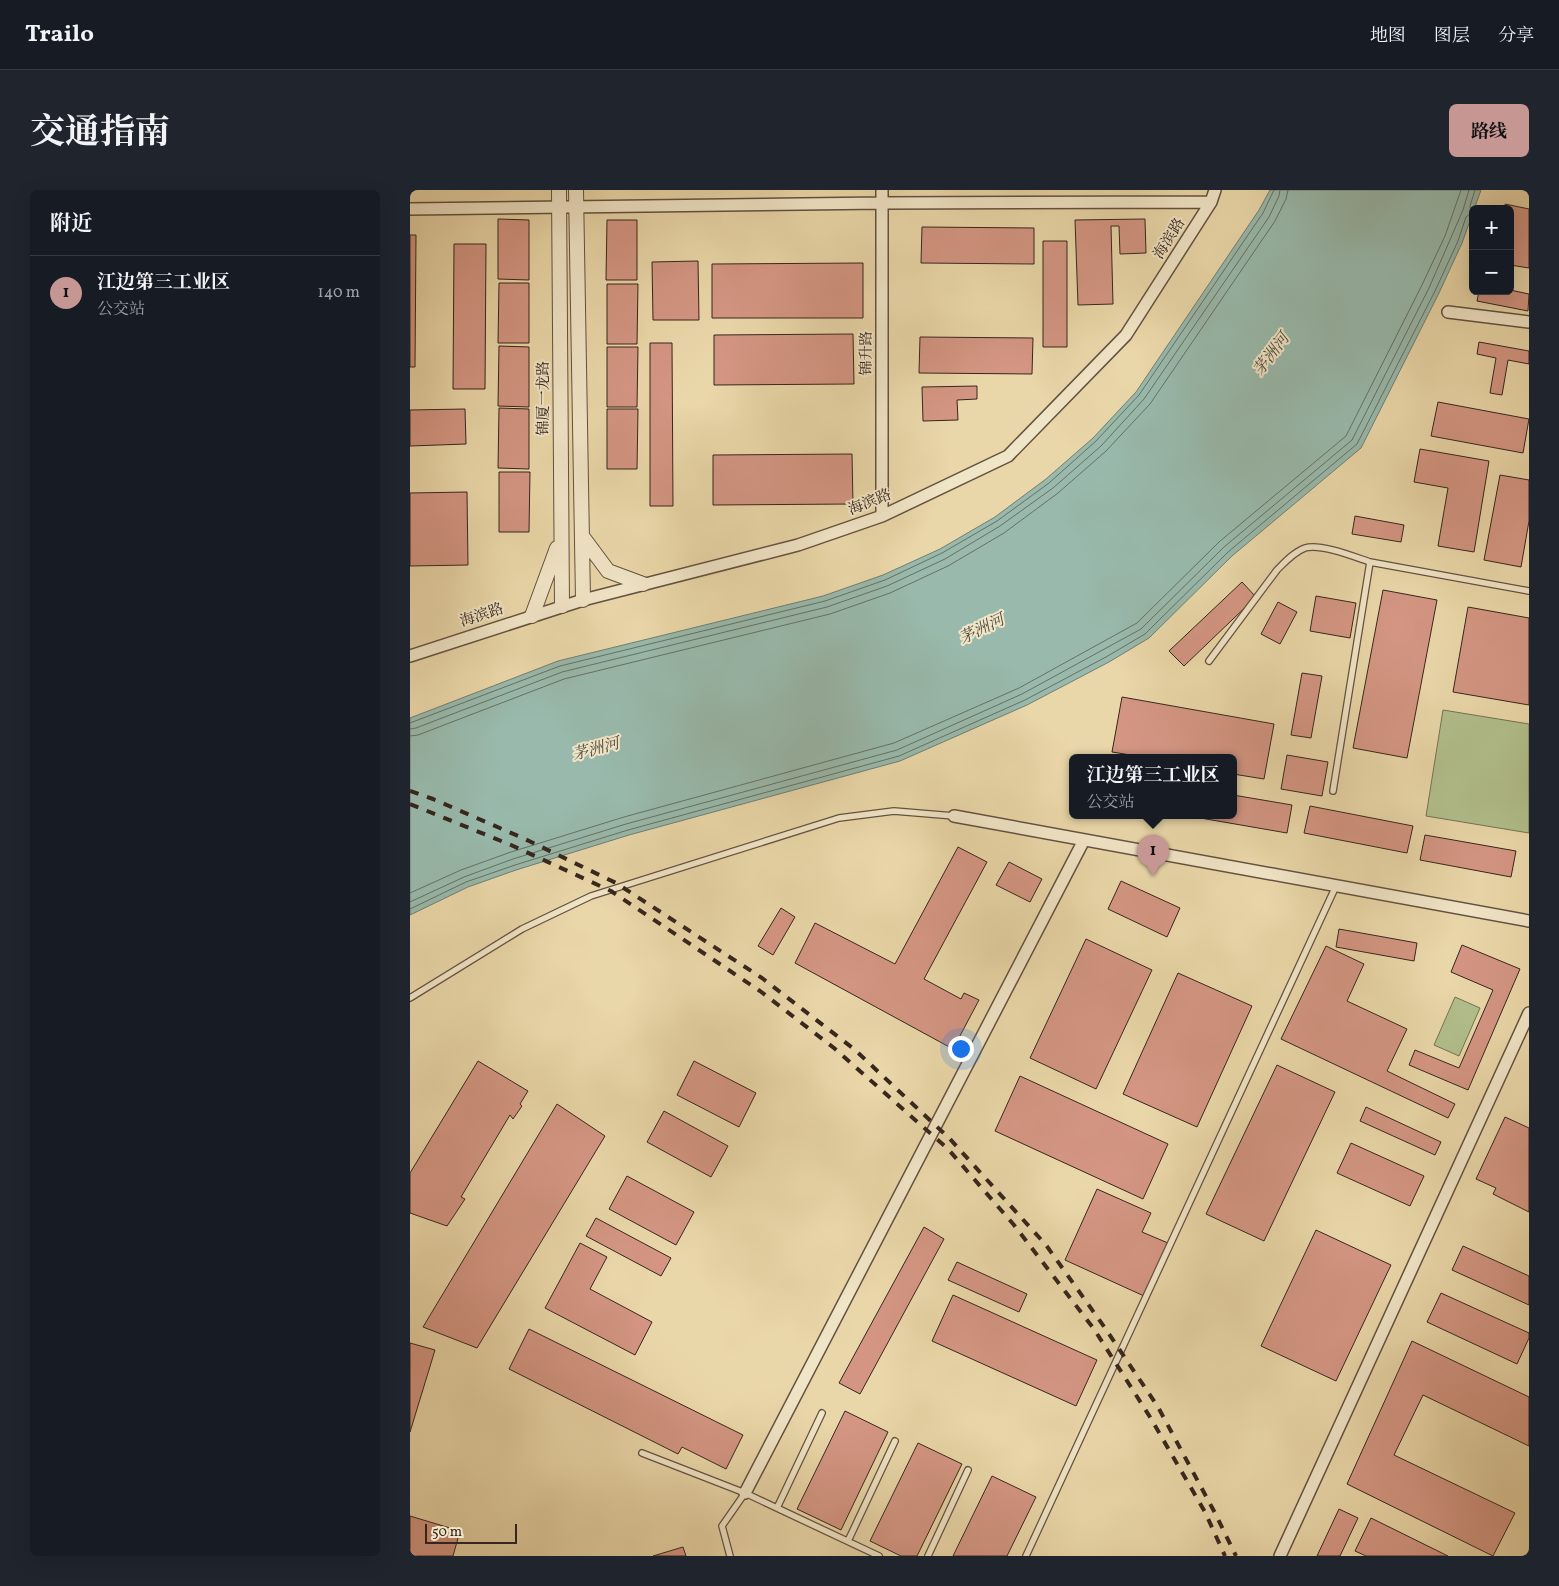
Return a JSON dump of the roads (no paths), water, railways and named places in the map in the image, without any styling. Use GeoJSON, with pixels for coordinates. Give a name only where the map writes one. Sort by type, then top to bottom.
{"type":"FeatureCollection","features":[{"type":"Feature","properties":{"kind":"street","name":"锦厦一龙路"},"geometry":{"type":"LineString","coordinates":[[559,190],[562,606]]}},
{"type":"Feature","properties":{"kind":"street"},"geometry":{"type":"LineString","coordinates":[[576,190],[583,600]]}},
{"type":"Feature","properties":{"kind":"street","name":"锦升路"},"geometry":{"type":"LineString","coordinates":[[882,190],[882,516]]}},
{"type":"Feature","properties":{"kind":"street","name":"海滨路"},"geometry":{"type":"LineString","coordinates":[[410,656],[583,600],[798,546],[882,516],[1008,456],[1126,335],[1211,202],[1215,190]]}},
{"type":"Feature","properties":{"kind":"street"},"geometry":{"type":"LineString","coordinates":[[410,209],[882,203],[1211,202]]}},
{"type":"Feature","properties":{"kind":"street"},"geometry":{"type":"LineString","coordinates":[[1448,312],[1529,322]]}},
{"type":"Feature","properties":{"kind":"street"},"geometry":{"type":"LineString","coordinates":[[532,616],[561,536]]}},
{"type":"Feature","properties":{"kind":"street"},"geometry":{"type":"LineString","coordinates":[[582,536],[608,571],[643,584]]}},
{"type":"Feature","properties":{"kind":"street"},"geometry":{"type":"LineString","coordinates":[[954,816],[1529,921]]}},
{"type":"Feature","properties":{"kind":"street"},"geometry":{"type":"LineString","coordinates":[[744,1493],[1084,840]]}},
{"type":"Feature","properties":{"kind":"street"},"geometry":{"type":"LineString","coordinates":[[1280,1556],[1529,1013]]}},
{"type":"Feature","properties":{"kind":"lane"},"geometry":{"type":"LineString","coordinates":[[1209,661],[1277,570],[1289,558],[1306,547],[1331,549],[1370,562],[1529,591]]}},
{"type":"Feature","properties":{"kind":"lane"},"geometry":{"type":"LineString","coordinates":[[1333,791],[1370,562]]}},
{"type":"Feature","properties":{"kind":"lane"},"geometry":{"type":"LineString","coordinates":[[410,998],[522,929],[591,896],[839,818],[894,811],[954,816]]}},
{"type":"Feature","properties":{"kind":"lane"},"geometry":{"type":"LineString","coordinates":[[1026,1556],[1336,886]]}},
{"type":"Feature","properties":{"kind":"lane"},"geometry":{"type":"LineString","coordinates":[[777,1508],[822,1413]]}},
{"type":"Feature","properties":{"kind":"lane"},"geometry":{"type":"LineString","coordinates":[[848,1541],[895,1441]]}},
{"type":"Feature","properties":{"kind":"lane"},"geometry":{"type":"LineString","coordinates":[[642,1453],[744,1493],[879,1556]]}},
{"type":"Feature","properties":{"kind":"lane"},"geometry":{"type":"LineString","coordinates":[[928,1556],[968,1470]]}},
{"type":"Feature","properties":{"kind":"lane"},"geometry":{"type":"LineString","coordinates":[[730,1556],[722,1526],[744,1493]]}},
{"type":"Feature","properties":{"kind":"water","name":"茅洲河"},"geometry":{"type":"Polygon","coordinates":[[[1270,190],[1481,190],[1476,205],[1469,205],[1469,223],[1439,293],[1361,448],[1232,556],[1149,638],[1109,662],[1027,705],[900,761],[629,835],[516,870],[468,887],[410,915],[410,718],[558,661],[823,596],[883,575],[940,549],[995,517],[1046,479],[1093,438],[1136,392],[1259,210],[1270,190]]]}},
{"type":"Feature","properties":{"kind":"railway"},"geometry":{"type":"LineString","coordinates":[[410,791],[525,839],[616,883],[762,978],[854,1049],[950,1139],[1046,1245],[1158,1407],[1236,1556]]}},
{"type":"Feature","properties":{"kind":"railway"},"geometry":{"type":"LineString","coordinates":[[410,804],[511,845],[611,891],[760,991],[834,1048],[948,1149],[1014,1225],[1094,1329],[1150,1417],[1205,1512],[1225,1556]]}},
{"type":"Feature","properties":{"kind":"place","name":"江边第三工业区"},"geometry":{"type":"Point","coordinates":[1153,876]}}]}
